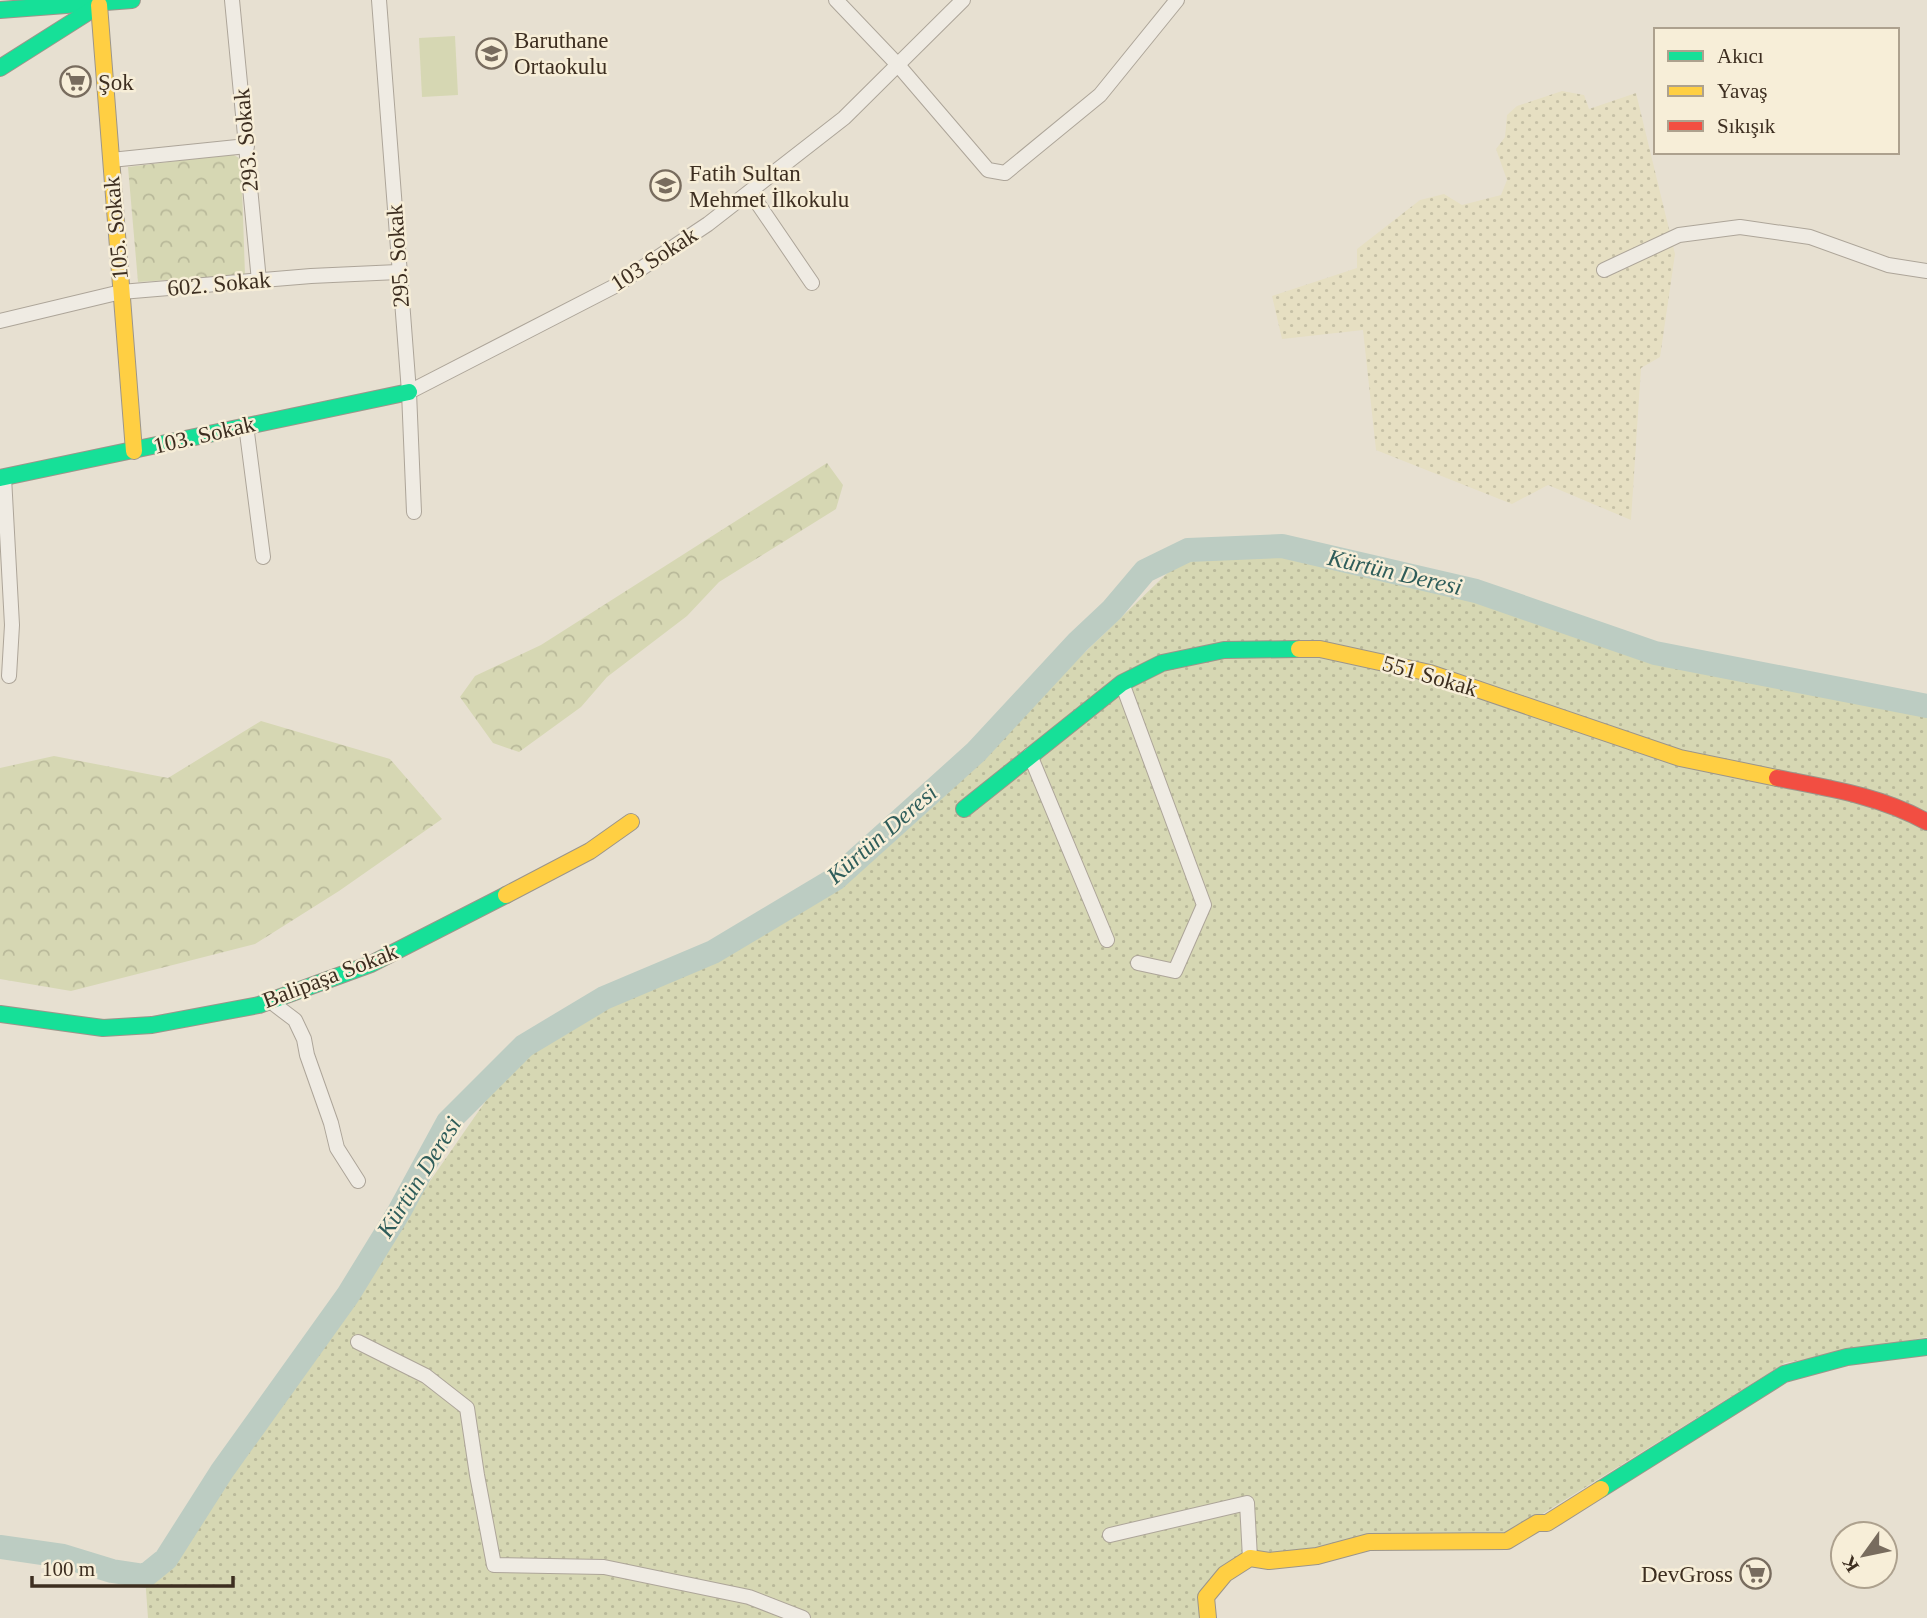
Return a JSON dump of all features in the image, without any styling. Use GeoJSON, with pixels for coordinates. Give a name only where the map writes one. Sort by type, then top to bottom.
{"type":"FeatureCollection","features":[{"type":"Feature","properties":{"kind":"street"},"geometry":{"type":"LineString","coordinates":[[0,10],[132,0]]}},
{"type":"Feature","properties":{"kind":"street","name":"293. Sokak"},"geometry":{"type":"LineString","coordinates":[[232,0],[259,281]]}},
{"type":"Feature","properties":{"kind":"street","name":"295. Sokak"},"geometry":{"type":"LineString","coordinates":[[379,0],[409,392],[414,512]]}},
{"type":"Feature","properties":{"kind":"street"},"geometry":{"type":"LineString","coordinates":[[836,0],[898,65],[988,170],[1005,173],[1100,95],[1177,0]]}},
{"type":"Feature","properties":{"kind":"street","name":"103 Sokak"},"geometry":{"type":"LineString","coordinates":[[409,392],[615,286],[708,224],[844,118],[963,0]]}},
{"type":"Feature","properties":{"kind":"street"},"geometry":{"type":"LineString","coordinates":[[0,68],[103,3]]}},
{"type":"Feature","properties":{"kind":"street","name":"105. Sokak"},"geometry":{"type":"LineString","coordinates":[[103,3],[111,160],[134,451]]}},
{"type":"Feature","properties":{"kind":"street"},"geometry":{"type":"LineString","coordinates":[[111,160],[247,146]]}},
{"type":"Feature","properties":{"kind":"street"},"geometry":{"type":"LineString","coordinates":[[750,192],[812,283]]}},
{"type":"Feature","properties":{"kind":"street"},"geometry":{"type":"LineString","coordinates":[[1604,270],[1679,235],[1740,227],[1810,237],[1888,265],[1927,271]]}},
{"type":"Feature","properties":{"kind":"street","name":"602. Sokak"},"geometry":{"type":"LineString","coordinates":[[0,321],[121,292],[398,272]]}},
{"type":"Feature","properties":{"kind":"street","name":"103. Sokak"},"geometry":{"type":"LineString","coordinates":[[2,478],[409,392]]}},
{"type":"Feature","properties":{"kind":"street"},"geometry":{"type":"LineString","coordinates":[[246,425],[262,557]]}},
{"type":"Feature","properties":{"kind":"street"},"geometry":{"type":"LineString","coordinates":[[2,478],[12,625],[9,676]]}},
{"type":"Feature","properties":{"kind":"street","name":"551 Sokak"},"geometry":{"type":"LineString","coordinates":[[964,809],[1122,683],[1162,663],[1224,650],[1320,649],[1430,673],[1680,758],[1852,793],[1903,809],[1927,822]]}},
{"type":"Feature","properties":{"kind":"street"},"geometry":{"type":"LineString","coordinates":[[1122,683],[1204,905],[1175,971],[1138,963]]}},
{"type":"Feature","properties":{"kind":"street"},"geometry":{"type":"LineString","coordinates":[[1030,755],[1107,940]]}},
{"type":"Feature","properties":{"kind":"street","name":"Balipaşa Sokak"},"geometry":{"type":"LineString","coordinates":[[0,1014],[103,1028],[152,1025],[270,1001],[371,964],[590,851],[631,822]]}},
{"type":"Feature","properties":{"kind":"street"},"geometry":{"type":"LineString","coordinates":[[270,1001],[295,1020],[304,1039],[337,1148],[358,1181]]}},
{"type":"Feature","properties":{"kind":"street"},"geometry":{"type":"LineString","coordinates":[[358,1342],[426,1376],[467,1408],[494,1565],[604,1567],[749,1597],[803,1618]]}},
{"type":"Feature","properties":{"kind":"street"},"geometry":{"type":"LineString","coordinates":[[1208,1618],[1206,1597],[1224,1574],[1250,1558],[1269,1561],[1317,1556],[1369,1542],[1507,1541],[1537,1523],[1547,1523],[1784,1374],[1847,1357],[1927,1347]]}},
{"type":"Feature","properties":{"kind":"street"},"geometry":{"type":"LineString","coordinates":[[1110,1535],[1247,1503],[1250,1558]]}},
{"type":"Feature","properties":{"kind":"shaded area"},"geometry":{"type":"Polygon","coordinates":[[[1562,91],[1584,95],[1589,109],[1636,93],[1675,254],[1660,357],[1641,368],[1631,520],[1548,485],[1512,504],[1376,450],[1363,330],[1282,339],[1272,296],[1357,268],[1357,249],[1420,200],[1444,194],[1462,205],[1501,195],[1507,180],[1496,149],[1505,137],[1507,115],[1517,106],[1562,91]]]}},
{"type":"Feature","properties":{"kind":"green space"},"geometry":{"type":"Polygon","coordinates":[[[455,36],[458,95],[422,97],[419,38],[455,36]]]}},
{"type":"Feature","properties":{"kind":"green space"},"geometry":{"type":"Polygon","coordinates":[[[232,154],[241,159],[245,275],[138,282],[128,167],[232,154]]]}},
{"type":"Feature","properties":{"kind":"green space"},"geometry":{"type":"Polygon","coordinates":[[[827,463],[843,485],[836,509],[719,582],[687,616],[607,677],[581,707],[519,752],[493,743],[460,697],[475,676],[541,645],[827,463]]]}},
{"type":"Feature","properties":{"kind":"green space"},"geometry":{"type":"Polygon","coordinates":[[[1282,546],[1655,653],[1927,706],[1927,1337],[1785,1363],[1507,1536],[1234,1560],[1203,1618],[148,1618],[145,1576],[167,1559],[524,1046],[713,952],[835,879],[925,806],[1183,558],[1282,546]]]}},
{"type":"Feature","properties":{"kind":"green space"},"geometry":{"type":"Polygon","coordinates":[[[261,721],[390,759],[442,819],[339,891],[255,944],[71,991],[0,979],[0,768],[54,756],[168,778],[261,721]]]}},
{"type":"Feature","properties":{"kind":"waterway","name":"Kürtün Deresi"},"geometry":{"type":"LineString","coordinates":[[0,1547],[63,1556],[112,1571],[145,1576],[166,1559],[222,1471],[348,1295],[399,1212],[448,1122],[524,1046],[604,998],[713,952],[835,879],[976,752],[1078,642],[1112,610],[1145,571],[1188,550],[1282,546],[1476,591],[1655,653],[1927,706]]}},
{"type":"Feature","properties":{"kind":"traffic: fast"},"geometry":{"type":"LineString","coordinates":[[0,10],[132,0]]}},
{"type":"Feature","properties":{"kind":"traffic: fast"},"geometry":{"type":"LineString","coordinates":[[0,68],[101,4]]}},
{"type":"Feature","properties":{"kind":"traffic: fast"},"geometry":{"type":"LineString","coordinates":[[0,478],[409,392]]}},
{"type":"Feature","properties":{"kind":"traffic: fast"},"geometry":{"type":"LineString","coordinates":[[964,809],[1122,683],[1162,663],[1224,650],[1299,649]]}},
{"type":"Feature","properties":{"kind":"traffic: fast"},"geometry":{"type":"LineString","coordinates":[[0,1014],[103,1028],[152,1025],[259,1005],[371,964],[506,895]]}},
{"type":"Feature","properties":{"kind":"traffic: fast"},"geometry":{"type":"LineString","coordinates":[[1601,1489],[1784,1374],[1847,1357],[1927,1347]]}},
{"type":"Feature","properties":{"kind":"traffic: slow"},"geometry":{"type":"LineString","coordinates":[[99,5],[134,451]]}},
{"type":"Feature","properties":{"kind":"traffic: slow"},"geometry":{"type":"LineString","coordinates":[[1299,649],[1320,649],[1430,673],[1680,758],[1777,778]]}},
{"type":"Feature","properties":{"kind":"traffic: slow"},"geometry":{"type":"LineString","coordinates":[[506,895],[590,851],[631,822]]}},
{"type":"Feature","properties":{"kind":"traffic: slow"},"geometry":{"type":"LineString","coordinates":[[1208,1618],[1206,1597],[1225,1574],[1250,1558],[1269,1561],[1317,1556],[1369,1542],[1507,1541],[1537,1523],[1547,1523],[1601,1489]]}},
{"type":"Feature","properties":{"kind":"traffic: jam"},"geometry":{"type":"LineString","coordinates":[[1777,778],[1873,799],[1927,822]]}},
{"type":"Feature","properties":{"kind":"place","name":"Baruthane Ortaokulu"},"geometry":{"type":"Point","coordinates":[491,53]}},
{"type":"Feature","properties":{"kind":"place","name":"Şok"},"geometry":{"type":"Point","coordinates":[75,82]}},
{"type":"Feature","properties":{"kind":"place","name":"Fatih Sultan Mehmet İlkokulu"},"geometry":{"type":"Point","coordinates":[666,186]}},
{"type":"Feature","properties":{"kind":"place","name":"DevGross"},"geometry":{"type":"Point","coordinates":[1756,1574]}}]}
